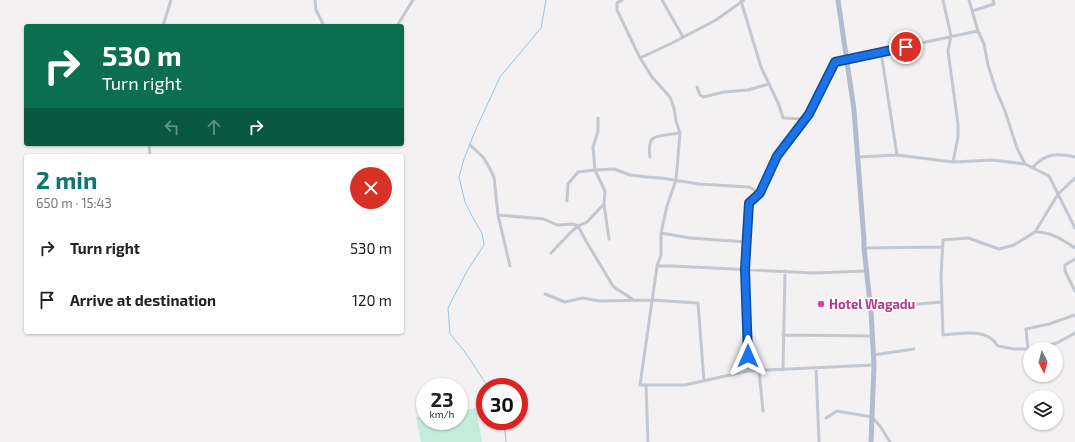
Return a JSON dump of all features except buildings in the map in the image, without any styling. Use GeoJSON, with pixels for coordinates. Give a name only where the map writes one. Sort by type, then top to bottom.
{"type":"FeatureCollection","features":[{"type":"Feature","properties":{"kind":"main road"},"geometry":{"type":"LineString","coordinates":[[838,0],[854,110],[870,308],[874,365],[872,442]]}},
{"type":"Feature","properties":{"kind":"street"},"geometry":{"type":"LineString","coordinates":[[164,24],[171,0]]}},
{"type":"Feature","properties":{"kind":"street"},"geometry":{"type":"LineString","coordinates":[[316,0],[316,10],[323,24]]}},
{"type":"Feature","properties":{"kind":"street"},"geometry":{"type":"LineString","coordinates":[[398,24],[413,0]]}},
{"type":"Feature","properties":{"kind":"street"},"geometry":{"type":"LineString","coordinates":[[622,0],[617,3],[617,10],[640,58],[652,78],[670,97],[680,133],[676,180],[667,206],[661,233],[661,255],[657,266],[640,385],[685,385],[748,371],[874,365]]}},
{"type":"Feature","properties":{"kind":"street"},"geometry":{"type":"LineString","coordinates":[[662,0],[683,37]]}},
{"type":"Feature","properties":{"kind":"street"},"geometry":{"type":"LineString","coordinates":[[943,0],[951,36],[948,51],[958,137],[953,162]]}},
{"type":"Feature","properties":{"kind":"street"},"geometry":{"type":"LineString","coordinates":[[969,0],[978,31],[984,44],[988,65],[996,90],[1005,111],[1017,148],[1025,164]]}},
{"type":"Feature","properties":{"kind":"street"},"geometry":{"type":"LineString","coordinates":[[972,11],[994,4],[993,0]]}},
{"type":"Feature","properties":{"kind":"street"},"geometry":{"type":"LineString","coordinates":[[640,58],[716,20],[742,1],[761,67],[779,105],[783,118],[806,119]]}},
{"type":"Feature","properties":{"kind":"street"},"geometry":{"type":"LineString","coordinates":[[748,371],[745,269],[749,203],[760,193],[777,156],[806,119],[835,62],[978,31]]}},
{"type":"Feature","properties":{"kind":"street"},"geometry":{"type":"LineString","coordinates":[[881,52],[897,155]]}},
{"type":"Feature","properties":{"kind":"street"},"geometry":{"type":"LineString","coordinates":[[697,87],[700,95],[704,97],[724,92],[752,89],[769,84]]}},
{"type":"Feature","properties":{"kind":"street"},"geometry":{"type":"LineString","coordinates":[[598,118],[598,131],[593,147],[595,170],[605,191],[604,204],[609,239]]}},
{"type":"Feature","properties":{"kind":"street"},"geometry":{"type":"LineString","coordinates":[[650,157],[648,146],[650,141],[655,136],[680,133]]}},
{"type":"Feature","properties":{"kind":"street"},"geometry":{"type":"LineString","coordinates":[[470,145],[483,157],[494,177],[498,216],[510,266]]}},
{"type":"Feature","properties":{"kind":"street"},"geometry":{"type":"LineString","coordinates":[[1033,167],[1040,158],[1060,154],[1075,157]]}},
{"type":"Feature","properties":{"kind":"street"},"geometry":{"type":"LineString","coordinates":[[858,157],[897,155],[953,162],[993,160],[1025,164],[1049,176],[1075,228]]}},
{"type":"Feature","properties":{"kind":"street"},"geometry":{"type":"LineString","coordinates":[[567,201],[568,184],[578,172],[614,169],[630,175],[699,184],[749,187],[760,193]]}},
{"type":"Feature","properties":{"kind":"street"},"geometry":{"type":"LineString","coordinates":[[1023,348],[998,346],[994,340],[981,333],[943,335],[941,276],[943,240],[968,238],[999,249],[1014,245],[1035,232],[1058,194],[1075,178]]}},
{"type":"Feature","properties":{"kind":"street"},"geometry":{"type":"LineString","coordinates":[[552,253],[571,232],[578,226],[588,222],[604,204]]}},
{"type":"Feature","properties":{"kind":"street"},"geometry":{"type":"LineString","coordinates":[[498,216],[544,219],[557,225],[573,224],[578,226],[614,286],[619,292],[629,296],[633,300]]}},
{"type":"Feature","properties":{"kind":"street"},"geometry":{"type":"LineString","coordinates":[[1035,232],[1047,233],[1064,240],[1075,248]]}},
{"type":"Feature","properties":{"kind":"street"},"geometry":{"type":"LineString","coordinates":[[661,233],[690,238],[746,242]]}},
{"type":"Feature","properties":{"kind":"street"},"geometry":{"type":"LineString","coordinates":[[864,248],[943,247]]}},
{"type":"Feature","properties":{"kind":"street"},"geometry":{"type":"LineString","coordinates":[[1075,259],[1065,265],[1065,270],[1075,291]]}},
{"type":"Feature","properties":{"kind":"street"},"geometry":{"type":"LineString","coordinates":[[657,266],[820,273],[867,271]]}},
{"type":"Feature","properties":{"kind":"street"},"geometry":{"type":"LineString","coordinates":[[783,370],[785,271]]}},
{"type":"Feature","properties":{"kind":"street"},"geometry":{"type":"LineString","coordinates":[[545,294],[565,302],[583,298],[600,301],[652,300],[698,303],[704,381]]}},
{"type":"Feature","properties":{"kind":"street"},"geometry":{"type":"LineString","coordinates":[[870,308],[942,302]]}},
{"type":"Feature","properties":{"kind":"street"},"geometry":{"type":"LineString","coordinates":[[1029,342],[1026,329],[1049,324],[1075,315]]}},
{"type":"Feature","properties":{"kind":"street"},"geometry":{"type":"LineString","coordinates":[[1059,342],[1075,333]]}},
{"type":"Feature","properties":{"kind":"street"},"geometry":{"type":"LineString","coordinates":[[783,336],[872,336]]}},
{"type":"Feature","properties":{"kind":"street"},"geometry":{"type":"LineString","coordinates":[[873,355],[914,349]]}},
{"type":"Feature","properties":{"kind":"street"},"geometry":{"type":"LineString","coordinates":[[816,368],[819,442]]}},
{"type":"Feature","properties":{"kind":"street"},"geometry":{"type":"LineString","coordinates":[[759,371],[763,411]]}},
{"type":"Feature","properties":{"kind":"street"},"geometry":{"type":"LineString","coordinates":[[646,385],[648,442]]}},
{"type":"Feature","properties":{"kind":"street"},"geometry":{"type":"LineString","coordinates":[[826,418],[837,411],[872,417],[880,426],[890,442]]}},
{"type":"Feature","properties":{"kind":"green space"},"geometry":{"type":"Polygon","coordinates":[[[476,408],[476,430],[480,430],[482,442],[421,442],[419,430],[468,430],[468,409],[476,408]]]}},
{"type":"Feature","properties":{"kind":"waterway"},"geometry":{"type":"LineString","coordinates":[[482,378],[465,352],[450,334],[448,308],[467,271],[484,245],[482,233],[465,202],[459,177],[464,159],[476,129],[500,77],[541,28],[546,0]]}},
{"type":"Feature","properties":{"kind":"waterway"},"geometry":{"type":"LineString","coordinates":[[505,430],[506,442]]}},
{"type":"Feature","properties":{"kind":"place","name":"Hotel Wagadu"},"geometry":{"type":"Point","coordinates":[821,304]}},
{"type":"Feature","properties":{"kind":"route"},"geometry":{"type":"LineString","coordinates":[[748,356],[745,269],[749,203],[760,193],[777,156],[809,114],[835,62],[906,47]]}}]}
